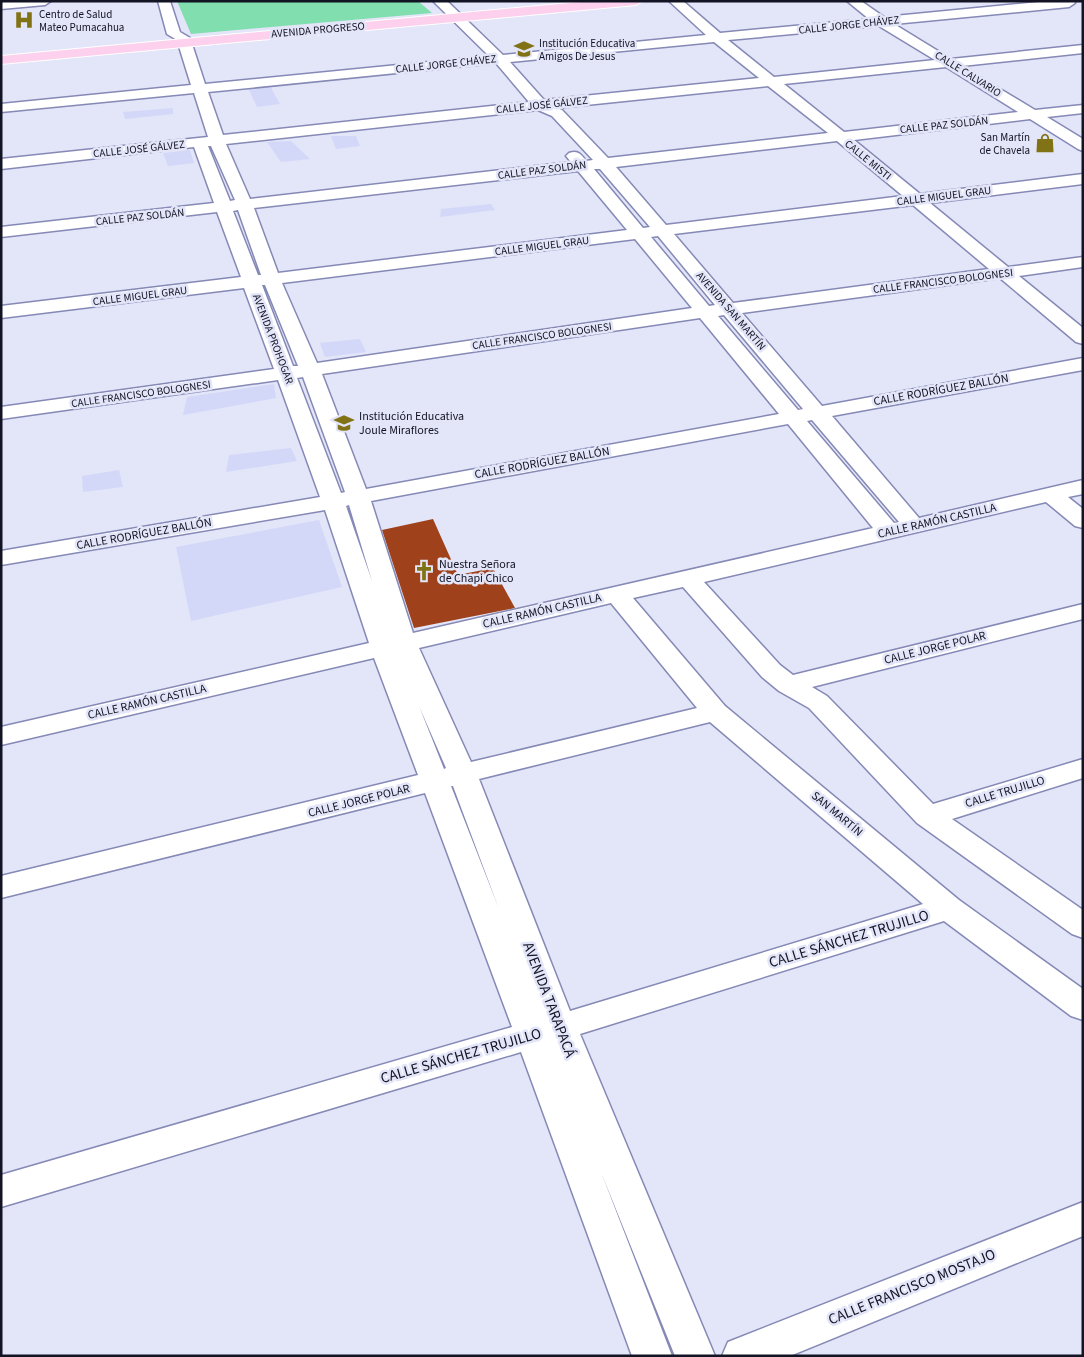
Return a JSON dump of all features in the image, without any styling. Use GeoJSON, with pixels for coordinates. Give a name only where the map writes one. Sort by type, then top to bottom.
{"type":"FeatureCollection","features":[{"type":"Feature","properties":{"kind":"main road","name":"AVENIDA PROGRESO"},"geometry":{"type":"LineString","coordinates":[[1,60],[598,1]]}},
{"type":"Feature","properties":{"kind":"main road","name":"AVENIDA PROGRESO"},"geometry":{"type":"LineString","coordinates":[[457,16],[636,1]]}},
{"type":"Feature","properties":{"kind":"main road","name":"AVENIDA PROGRESO"},"geometry":{"type":"LineString","coordinates":[[1,54],[175,43]]}},
{"type":"Feature","properties":{"kind":"street"},"geometry":{"type":"LineString","coordinates":[[1,5],[45,1]]}},
{"type":"Feature","properties":{"kind":"street","name":"AVENIDA PROHOGAR"},"geometry":{"type":"LineString","coordinates":[[164,1],[186,85],[209,142],[245,205],[272,280],[310,370],[358,497],[393,646]]}},
{"type":"Feature","properties":{"kind":"street","name":"AVENIDA SAN MARTÍN"},"geometry":{"type":"LineString","coordinates":[[440,1],[500,59],[540,105],[557,113],[604,163],[914,526]]}},
{"type":"Feature","properties":{"kind":"street","name":"CALLE MISTI"},"geometry":{"type":"LineString","coordinates":[[676,1],[717,38],[840,136],[1083,338]]}},
{"type":"Feature","properties":{"kind":"street","name":"CALLE CALVARIO"},"geometry":{"type":"LineString","coordinates":[[853,1],[882,22],[1083,146]]}},
{"type":"Feature","properties":{"kind":"street"},"geometry":{"type":"LineString","coordinates":[[1067,2],[1083,11]]}},
{"type":"Feature","properties":{"kind":"street","name":"CALLE JORGE CHÁVEZ"},"geometry":{"type":"LineString","coordinates":[[1,108],[186,85],[500,59],[1067,2]]}},
{"type":"Feature","properties":{"kind":"street","name":"CALLE JOSÉ GÁLVEZ"},"geometry":{"type":"LineString","coordinates":[[1,164],[540,105],[1083,49]]}},
{"type":"Feature","properties":{"kind":"street","name":"AVENIDA SAN MARTÍN"},"geometry":{"type":"LineString","coordinates":[[540,105],[540,115],[889,532]]}},
{"type":"Feature","properties":{"kind":"street","name":"CALLE PAZ SOLDÁN"},"geometry":{"type":"LineString","coordinates":[[1,232],[1083,109]]}},
{"type":"Feature","properties":{"kind":"street","name":"AVENIDA PROHOGAR"},"geometry":{"type":"LineString","coordinates":[[209,142],[225,207],[251,282],[334,501],[393,646]]}},
{"type":"Feature","properties":{"kind":"street","name":"CALLE MIGUEL GRAU"},"geometry":{"type":"LineString","coordinates":[[1,312],[1083,179]]}},
{"type":"Feature","properties":{"kind":"street","name":"CALLE FRANCISCO BOLOGNESI"},"geometry":{"type":"LineString","coordinates":[[1,413],[287,374],[705,312],[1083,262]]}},
{"type":"Feature","properties":{"kind":"street","name":"CALLE RODRÍGUEZ BALLÓN"},"geometry":{"type":"LineString","coordinates":[[1,558],[358,497],[1083,364]]}},
{"type":"Feature","properties":{"kind":"street","name":"CALLE RAMÓN CASTILLA"},"geometry":{"type":"LineString","coordinates":[[1,736],[1083,487]]}},
{"type":"Feature","properties":{"kind":"street"},"geometry":{"type":"LineString","coordinates":[[1051,495],[1083,520]]}},
{"type":"Feature","properties":{"kind":"street"},"geometry":{"type":"LineString","coordinates":[[688,578],[764,664],[788,685],[818,702],[927,816],[1083,926]]}},
{"type":"Feature","properties":{"kind":"street","name":"SAN MARTÍN"},"geometry":{"type":"LineString","coordinates":[[616,594],[715,712],[948,908],[1083,1006]]}},
{"type":"Feature","properties":{"kind":"street","name":"CALLE JORGE POLAR"},"geometry":{"type":"LineString","coordinates":[[788,685],[1083,611]]}},
{"type":"Feature","properties":{"kind":"street","name":"AVENIDA TARAPACÁ"},"geometry":{"type":"LineString","coordinates":[[393,646],[449,778],[546,1031],[652,1356]]}},
{"type":"Feature","properties":{"kind":"street","name":"CALLE JORGE POLAR"},"geometry":{"type":"LineString","coordinates":[[1,888],[715,712]]}},
{"type":"Feature","properties":{"kind":"street","name":"CALLE TRUJILLO"},"geometry":{"type":"LineString","coordinates":[[927,816],[1083,768]]}},
{"type":"Feature","properties":{"kind":"street","name":"CALLE SÁNCHEZ TRUJILLO"},"geometry":{"type":"LineString","coordinates":[[1,1191],[546,1031],[948,908]]}},
{"type":"Feature","properties":{"kind":"street","name":"AVENIDA TARAPACÁ"},"geometry":{"type":"LineString","coordinates":[[546,1031],[696,1356]]}},
{"type":"Feature","properties":{"kind":"street","name":"CALLE FRANCISCO MOSTAJO"},"geometry":{"type":"LineString","coordinates":[[742,1356],[1083,1219]]}},
{"type":"Feature","properties":{"kind":"shaded area"},"geometry":{"type":"Polygon","coordinates":[[[270,86],[280,104],[257,107],[248,88],[270,86]]]}},
{"type":"Feature","properties":{"kind":"shaded area"},"geometry":{"type":"Polygon","coordinates":[[[173,108],[173,114],[125,119],[123,112],[173,108]]]}},
{"type":"Feature","properties":{"kind":"shaded area"},"geometry":{"type":"Polygon","coordinates":[[[331,136],[356,136],[360,146],[336,149],[331,136]]]}},
{"type":"Feature","properties":{"kind":"shaded area"},"geometry":{"type":"Polygon","coordinates":[[[291,141],[310,159],[281,162],[267,142],[291,141]]]}},
{"type":"Feature","properties":{"kind":"shaded area"},"geometry":{"type":"Polygon","coordinates":[[[190,150],[194,163],[168,166],[163,153],[190,150]]]}},
{"type":"Feature","properties":{"kind":"shaded area"},"geometry":{"type":"Polygon","coordinates":[[[491,204],[495,210],[440,217],[441,209],[491,204]]]}},
{"type":"Feature","properties":{"kind":"shaded area"},"geometry":{"type":"Polygon","coordinates":[[[360,339],[366,352],[325,357],[320,343],[360,339]]]}},
{"type":"Feature","properties":{"kind":"shaded area"},"geometry":{"type":"Polygon","coordinates":[[[274,384],[276,398],[183,415],[187,397],[274,384]]]}},
{"type":"Feature","properties":{"kind":"shaded area"},"geometry":{"type":"Polygon","coordinates":[[[291,448],[297,461],[226,472],[229,455],[291,448]]]}},
{"type":"Feature","properties":{"kind":"shaded area"},"geometry":{"type":"Polygon","coordinates":[[[119,470],[123,487],[83,492],[82,476],[119,470]]]}},
{"type":"Feature","properties":{"kind":"shaded area"},"geometry":{"type":"Polygon","coordinates":[[[319,520],[342,587],[191,621],[176,547],[319,520]]]}},
{"type":"Feature","properties":{"kind":"green space"},"geometry":{"type":"Polygon","coordinates":[[[177,1],[418,1],[432,13],[191,34],[177,1]]]}},
{"type":"Feature","properties":{"kind":"building","name":"Nuestra Señora de Chapi Chico"},"geometry":{"type":"Polygon","coordinates":[[[433,519],[458,575],[493,568],[515,608],[414,628],[382,530],[433,519]]]}},
{"type":"Feature","properties":{"kind":"place","name":"Centro de Salud Mateo Pumacahua"},"geometry":{"type":"Point","coordinates":[24,20]}},
{"type":"Feature","properties":{"kind":"place","name":"Institución Educativa Amigos De Jesus"},"geometry":{"type":"Point","coordinates":[524,49]}},
{"type":"Feature","properties":{"kind":"place","name":"San Martín de Chavela"},"geometry":{"type":"Point","coordinates":[1045,143]}},
{"type":"Feature","properties":{"kind":"place","name":"Institución Educativa Joule Miraflores"},"geometry":{"type":"Point","coordinates":[344,423]}},
{"type":"Feature","properties":{"kind":"place","name":"Nuestra Señora de Chapi Chico"},"geometry":{"type":"Point","coordinates":[424,571]}}]}
